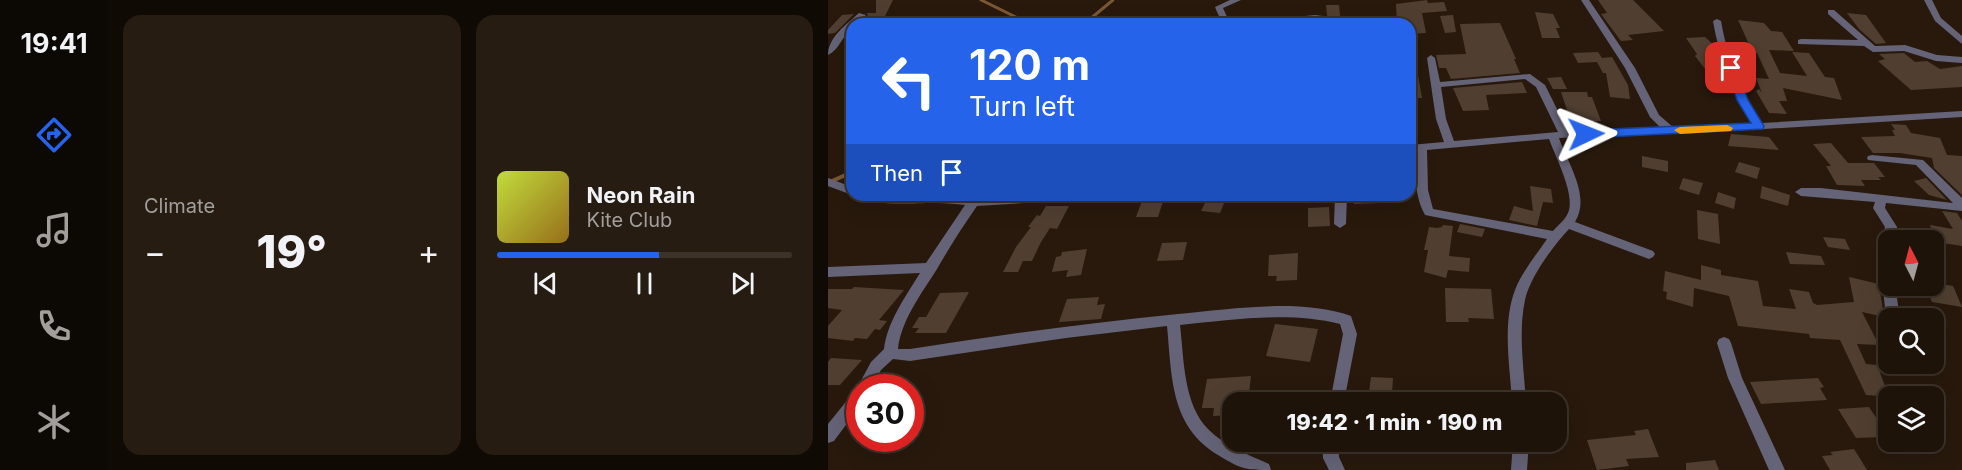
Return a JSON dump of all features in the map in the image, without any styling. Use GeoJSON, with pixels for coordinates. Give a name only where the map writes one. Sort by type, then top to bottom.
{"type":"FeatureCollection","features":[{"type":"Feature","properties":{"kind":"street"},"geometry":{"type":"LineString","coordinates":[[1225,18],[1219,7],[1237,0]]}},
{"type":"Feature","properties":{"kind":"street"},"geometry":{"type":"LineString","coordinates":[[1585,0],[1630,69],[1654,117],[1670,130]]}},
{"type":"Feature","properties":{"kind":"street"},"geometry":{"type":"LineString","coordinates":[[1928,0],[1938,18],[1962,41]]}},
{"type":"Feature","properties":{"kind":"street"},"geometry":{"type":"LineString","coordinates":[[1831,12],[1873,49],[1905,48],[1936,58],[1962,60]]}},
{"type":"Feature","properties":{"kind":"street"},"geometry":{"type":"LineString","coordinates":[[859,18],[862,15]]}},
{"type":"Feature","properties":{"kind":"street"},"geometry":{"type":"LineString","coordinates":[[1305,18],[1320,18]]}},
{"type":"Feature","properties":{"kind":"street"},"geometry":{"type":"LineString","coordinates":[[1717,21],[1720,39],[1742,100],[1759,126]]}},
{"type":"Feature","properties":{"kind":"street"},"geometry":{"type":"LineString","coordinates":[[828,52],[846,30]]}},
{"type":"Feature","properties":{"kind":"street"},"geometry":{"type":"LineString","coordinates":[[828,39],[838,37]]}},
{"type":"Feature","properties":{"kind":"street"},"geometry":{"type":"LineString","coordinates":[[1801,42],[1864,43]]}},
{"type":"Feature","properties":{"kind":"street"},"geometry":{"type":"LineString","coordinates":[[1431,58],[1442,119],[1450,144]]}},
{"type":"Feature","properties":{"kind":"street"},"geometry":{"type":"LineString","coordinates":[[1437,85],[1527,76],[1540,85],[1559,135],[1576,199],[1576,208],[1568,224],[1556,236],[1521,290],[1517,305],[1519,392]]}},
{"type":"Feature","properties":{"kind":"street"},"geometry":{"type":"LineString","coordinates":[[1556,236],[1429,212],[1424,202],[1416,147],[1559,135],[1962,114]]}},
{"type":"Feature","properties":{"kind":"street"},"geometry":{"type":"LineString","coordinates":[[1872,158],[1919,162],[1962,206]]}},
{"type":"Feature","properties":{"kind":"street"},"geometry":{"type":"LineString","coordinates":[[828,182],[846,188]]}},
{"type":"Feature","properties":{"kind":"street"},"geometry":{"type":"LineString","coordinates":[[1801,192],[1823,191],[1927,206],[1962,206]]}},
{"type":"Feature","properties":{"kind":"street"},"geometry":{"type":"LineString","coordinates":[[1881,200],[1879,208],[1890,230]]}},
{"type":"Feature","properties":{"kind":"street"},"geometry":{"type":"LineString","coordinates":[[932,201],[990,201]]}},
{"type":"Feature","properties":{"kind":"street"},"geometry":{"type":"LineString","coordinates":[[1340,224],[1341,201]]}},
{"type":"Feature","properties":{"kind":"street"},"geometry":{"type":"LineString","coordinates":[[871,374],[876,366],[891,352],[891,339],[912,297],[974,202]]}},
{"type":"Feature","properties":{"kind":"street"},"geometry":{"type":"LineString","coordinates":[[1568,224],[1649,254]]}},
{"type":"Feature","properties":{"kind":"street"},"geometry":{"type":"LineString","coordinates":[[828,272],[931,268]]}},
{"type":"Feature","properties":{"kind":"street"},"geometry":{"type":"LineString","coordinates":[[891,352],[898,355],[910,355],[1081,331],[1213,316],[1267,313],[1340,316],[1349,325],[1350,334],[1339,392]]}},
{"type":"Feature","properties":{"kind":"street"},"geometry":{"type":"LineString","coordinates":[[1173,321],[1181,384],[1190,417],[1202,435],[1263,470]]}},
{"type":"Feature","properties":{"kind":"street"},"geometry":{"type":"LineString","coordinates":[[1724,343],[1735,378],[1777,470]]}},
{"type":"Feature","properties":{"kind":"street"},"geometry":{"type":"LineString","coordinates":[[828,436],[846,412]]}},
{"type":"Feature","properties":{"kind":"street"},"geometry":{"type":"LineString","coordinates":[[1331,452],[1337,470]]}},
{"type":"Feature","properties":{"kind":"street"},"geometry":{"type":"LineString","coordinates":[[1519,470],[1520,452]]}},
{"type":"Feature","properties":{"kind":"building"},"geometry":{"type":"Polygon","coordinates":[[[876,0],[893,0],[884,18],[867,18],[867,13],[876,13],[876,0]]]}},
{"type":"Feature","properties":{"kind":"building"},"geometry":{"type":"Polygon","coordinates":[[[1427,0],[1428,3],[1444,2],[1447,11],[1422,13],[1426,33],[1416,34],[1416,18],[1397,18],[1396,4],[1427,0]]]}},
{"type":"Feature","properties":{"kind":"building"},"geometry":{"type":"Polygon","coordinates":[[[1598,0],[1633,0],[1664,31],[1628,35],[1633,40],[1621,41],[1601,14],[1607,13],[1598,0]]]}},
{"type":"Feature","properties":{"kind":"building"},"geometry":{"type":"Polygon","coordinates":[[[1326,5],[1339,5],[1340,18],[1327,18],[1326,5]]]}},
{"type":"Feature","properties":{"kind":"building"},"geometry":{"type":"Polygon","coordinates":[[[1535,12],[1553,14],[1560,28],[1556,28],[1560,38],[1542,38],[1535,12]]]}},
{"type":"Feature","properties":{"kind":"building"},"geometry":{"type":"Polygon","coordinates":[[[1847,13],[1866,15],[1886,43],[1876,44],[1859,29],[1847,13]]]}},
{"type":"Feature","properties":{"kind":"building"},"geometry":{"type":"Polygon","coordinates":[[[854,14],[846,18],[846,22],[835,33],[828,34],[828,30],[842,15],[854,14]]]}},
{"type":"Feature","properties":{"kind":"building"},"geometry":{"type":"Polygon","coordinates":[[[1453,15],[1456,32],[1445,33],[1440,16],[1453,15]]]}},
{"type":"Feature","properties":{"kind":"building"},"geometry":{"type":"Polygon","coordinates":[[[1738,20],[1764,23],[1771,31],[1782,32],[1794,51],[1769,50],[1780,73],[1807,76],[1792,52],[1809,53],[1825,77],[1834,78],[1842,100],[1783,88],[1787,101],[1779,101],[1787,114],[1769,113],[1756,91],[1759,89],[1762,93],[1756,78],[1769,79],[1757,53],[1753,53],[1738,20]]]}},
{"type":"Feature","properties":{"kind":"building"},"geometry":{"type":"Polygon","coordinates":[[[1500,23],[1520,73],[1451,79],[1446,68],[1439,68],[1436,55],[1466,54],[1460,24],[1500,23]]]}},
{"type":"Feature","properties":{"kind":"building"},"geometry":{"type":"Polygon","coordinates":[[[1705,37],[1717,48],[1710,50],[1722,65],[1718,65],[1722,72],[1720,72],[1732,90],[1722,91],[1695,56],[1697,54],[1686,38],[1705,37]]]}},
{"type":"Feature","properties":{"kind":"building"},"geometry":{"type":"Polygon","coordinates":[[[1598,52],[1602,58],[1612,57],[1628,85],[1630,99],[1610,97],[1606,73],[1603,73],[1597,62],[1578,63],[1573,53],[1598,52]]]}},
{"type":"Feature","properties":{"kind":"building"},"geometry":{"type":"Polygon","coordinates":[[[1904,53],[1915,62],[1927,61],[1940,69],[1962,66],[1962,87],[1911,90],[1878,61],[1885,59],[1879,54],[1904,53]]]}},
{"type":"Feature","properties":{"kind":"building"},"geometry":{"type":"Polygon","coordinates":[[[1416,64],[1422,98],[1416,98],[1416,64]]]}},
{"type":"Feature","properties":{"kind":"building"},"geometry":{"type":"Polygon","coordinates":[[[1561,77],[1567,89],[1553,89],[1547,78],[1561,77]]]}},
{"type":"Feature","properties":{"kind":"building"},"geometry":{"type":"Polygon","coordinates":[[[1522,82],[1527,93],[1486,95],[1489,110],[1463,111],[1453,88],[1522,82]]]}},
{"type":"Feature","properties":{"kind":"building"},"geometry":{"type":"Polygon","coordinates":[[[1561,92],[1587,92],[1588,97],[1592,97],[1601,121],[1567,122],[1562,110],[1567,110],[1561,92]]]}},
{"type":"Feature","properties":{"kind":"building"},"geometry":{"type":"Polygon","coordinates":[[[1891,124],[1906,125],[1911,133],[1940,138],[1947,155],[1962,156],[1962,195],[1934,168],[1932,158],[1900,153],[1873,153],[1861,137],[1895,136],[1892,130],[1895,130],[1891,124]]]}},
{"type":"Feature","properties":{"kind":"building"},"geometry":{"type":"Polygon","coordinates":[[[1731,134],[1769,137],[1779,150],[1728,146],[1731,134]]]}},
{"type":"Feature","properties":{"kind":"building"},"geometry":{"type":"Polygon","coordinates":[[[1831,143],[1848,163],[1874,163],[1885,177],[1878,177],[1881,180],[1861,180],[1865,186],[1837,185],[1826,166],[1831,166],[1813,144],[1831,143]]]}},
{"type":"Feature","properties":{"kind":"building"},"geometry":{"type":"Polygon","coordinates":[[[1642,156],[1668,161],[1668,172],[1642,167],[1642,156]]]}},
{"type":"Feature","properties":{"kind":"building"},"geometry":{"type":"Polygon","coordinates":[[[1739,162],[1760,168],[1757,179],[1735,172],[1739,162]]]}},
{"type":"Feature","properties":{"kind":"building"},"geometry":{"type":"Polygon","coordinates":[[[1683,178],[1703,183],[1699,195],[1679,189],[1683,178]]]}},
{"type":"Feature","properties":{"kind":"building"},"geometry":{"type":"Polygon","coordinates":[[[1926,178],[1947,200],[1929,195],[1914,181],[1926,178]]]}},
{"type":"Feature","properties":{"kind":"building"},"geometry":{"type":"Polygon","coordinates":[[[1530,186],[1551,189],[1553,203],[1543,202],[1537,226],[1509,220],[1514,206],[1533,211],[1530,186]]]}},
{"type":"Feature","properties":{"kind":"building"},"geometry":{"type":"Polygon","coordinates":[[[1762,186],[1790,195],[1788,206],[1760,198],[1762,186]]]}},
{"type":"Feature","properties":{"kind":"building"},"geometry":{"type":"Polygon","coordinates":[[[1718,192],[1736,198],[1734,209],[1715,203],[1718,192]]]}},
{"type":"Feature","properties":{"kind":"building"},"geometry":{"type":"Polygon","coordinates":[[[1142,201],[1163,201],[1158,217],[1136,217],[1142,201]]]}},
{"type":"Feature","properties":{"kind":"building"},"geometry":{"type":"Polygon","coordinates":[[[1206,201],[1225,201],[1220,213],[1201,211],[1206,201]]]}},
{"type":"Feature","properties":{"kind":"building"},"geometry":{"type":"Polygon","coordinates":[[[1354,201],[1381,201],[1381,203],[1354,204],[1354,201]]]}},
{"type":"Feature","properties":{"kind":"building"},"geometry":{"type":"Polygon","coordinates":[[[1046,206],[1069,206],[1057,229],[1050,228],[1032,261],[1023,261],[1018,272],[1003,272],[1016,247],[1031,227],[1028,227],[1037,215],[1040,216],[1046,206]]]}},
{"type":"Feature","properties":{"kind":"building"},"geometry":{"type":"Polygon","coordinates":[[[1329,207],[1330,226],[1308,227],[1308,208],[1329,207]]]}},
{"type":"Feature","properties":{"kind":"building"},"geometry":{"type":"Polygon","coordinates":[[[1697,210],[1718,214],[1720,244],[1698,239],[1697,210]]]}},
{"type":"Feature","properties":{"kind":"building"},"geometry":{"type":"Polygon","coordinates":[[[1942,211],[1957,213],[1962,221],[1962,246],[1944,243],[1944,230],[1932,230],[1930,225],[1953,229],[1942,211]]]}},
{"type":"Feature","properties":{"kind":"building"},"geometry":{"type":"Polygon","coordinates":[[[1460,224],[1485,229],[1482,237],[1457,232],[1460,224]]]}},
{"type":"Feature","properties":{"kind":"building"},"geometry":{"type":"Polygon","coordinates":[[[1443,225],[1453,226],[1449,256],[1470,258],[1469,272],[1448,270],[1446,278],[1424,272],[1428,250],[1424,250],[1429,227],[1437,228],[1443,225]]]}},
{"type":"Feature","properties":{"kind":"building"},"geometry":{"type":"Polygon","coordinates":[[[1823,237],[1845,239],[1850,250],[1828,247],[1823,237]]]}},
{"type":"Feature","properties":{"kind":"building"},"geometry":{"type":"Polygon","coordinates":[[[1187,242],[1183,260],[1157,261],[1162,243],[1187,242]]]}},
{"type":"Feature","properties":{"kind":"building"},"geometry":{"type":"Polygon","coordinates":[[[1087,249],[1081,275],[1066,277],[1068,270],[1052,272],[1056,257],[1061,256],[1062,252],[1087,249]]]}},
{"type":"Feature","properties":{"kind":"building"},"geometry":{"type":"Polygon","coordinates":[[[1786,252],[1821,256],[1825,265],[1790,264],[1786,252]]]}},
{"type":"Feature","properties":{"kind":"building"},"geometry":{"type":"Polygon","coordinates":[[[1298,253],[1297,280],[1276,281],[1277,276],[1268,276],[1269,255],[1298,253]]]}},
{"type":"Feature","properties":{"kind":"building"},"geometry":{"type":"Polygon","coordinates":[[[1701,265],[1721,270],[1721,275],[1758,281],[1763,306],[1796,309],[1789,289],[1809,292],[1813,303],[1817,305],[1854,302],[1849,277],[1878,284],[1878,296],[1881,296],[1883,308],[1878,308],[1878,316],[1862,312],[1878,345],[1857,344],[1866,364],[1877,365],[1878,374],[1880,374],[1885,386],[1878,386],[1878,396],[1866,395],[1840,340],[1810,338],[1809,334],[1738,326],[1729,296],[1694,288],[1693,307],[1666,299],[1667,292],[1663,291],[1665,271],[1701,280],[1701,265]]]}},
{"type":"Feature","properties":{"kind":"building"},"geometry":{"type":"Polygon","coordinates":[[[1944,285],[1953,286],[1962,307],[1932,302],[1930,296],[1944,296],[1944,285]]]}},
{"type":"Feature","properties":{"kind":"building"},"geometry":{"type":"Polygon","coordinates":[[[854,287],[904,290],[879,320],[887,321],[880,330],[875,329],[867,339],[855,338],[853,341],[828,338],[828,326],[842,310],[828,308],[828,289],[852,289],[854,287]]]}},
{"type":"Feature","properties":{"kind":"building"},"geometry":{"type":"Polygon","coordinates":[[[1445,288],[1491,289],[1494,319],[1468,318],[1469,322],[1446,322],[1445,288]]]}},
{"type":"Feature","properties":{"kind":"building"},"geometry":{"type":"Polygon","coordinates":[[[969,292],[946,333],[915,333],[919,328],[912,328],[919,317],[926,317],[940,293],[969,292]]]}},
{"type":"Feature","properties":{"kind":"building"},"geometry":{"type":"Polygon","coordinates":[[[1099,297],[1097,305],[1105,304],[1101,319],[1059,322],[1067,299],[1099,297]]]}},
{"type":"Feature","properties":{"kind":"building"},"geometry":{"type":"Polygon","coordinates":[[[1275,324],[1318,329],[1310,362],[1266,356],[1275,324]]]}},
{"type":"Feature","properties":{"kind":"building"},"geometry":{"type":"Polygon","coordinates":[[[831,358],[862,360],[850,374],[846,374],[846,378],[840,385],[828,385],[828,362],[831,358]]]}},
{"type":"Feature","properties":{"kind":"building"},"geometry":{"type":"Polygon","coordinates":[[[1251,376],[1249,392],[1222,392],[1222,416],[1213,416],[1214,408],[1202,408],[1207,379],[1251,376]]]}},
{"type":"Feature","properties":{"kind":"building"},"geometry":{"type":"Polygon","coordinates":[[[1371,377],[1393,378],[1392,392],[1369,392],[1371,377]]]}},
{"type":"Feature","properties":{"kind":"building"},"geometry":{"type":"Polygon","coordinates":[[[1818,378],[1824,387],[1820,388],[1827,400],[1761,404],[1750,382],[1818,378]]]}},
{"type":"Feature","properties":{"kind":"building"},"geometry":{"type":"Polygon","coordinates":[[[1869,407],[1878,420],[1878,437],[1856,438],[1838,409],[1869,407]]]}},
{"type":"Feature","properties":{"kind":"building"},"geometry":{"type":"Polygon","coordinates":[[[1648,429],[1659,457],[1626,459],[1629,466],[1597,470],[1587,440],[1636,435],[1634,431],[1648,429]]]}},
{"type":"Feature","properties":{"kind":"building"},"geometry":{"type":"Polygon","coordinates":[[[1854,449],[1867,470],[1830,470],[1822,456],[1833,455],[1830,452],[1854,449]]]}},
{"type":"Feature","properties":{"kind":"building"},"geometry":{"type":"Polygon","coordinates":[[[1715,460],[1719,470],[1686,470],[1686,463],[1715,460]]]}},
{"type":"Feature","properties":{"kind":"waterway"},"geometry":{"type":"LineString","coordinates":[[981,0],[1018,18]]}},
{"type":"Feature","properties":{"kind":"waterway"},"geometry":{"type":"LineString","coordinates":[[1091,18],[1113,0]]}},
{"type":"Feature","properties":{"kind":"waterway"},"geometry":{"type":"LineString","coordinates":[[828,183],[846,175]]}},
{"type":"Feature","properties":{"kind":"slow traffic"},"geometry":{"type":"LineString","coordinates":[[1680,130],[1727,128]]}},
{"type":"Feature","properties":{"kind":"route"},"geometry":{"type":"LineString","coordinates":[[1586,134],[1759,126],[1742,100],[1731,68]]}}]}
